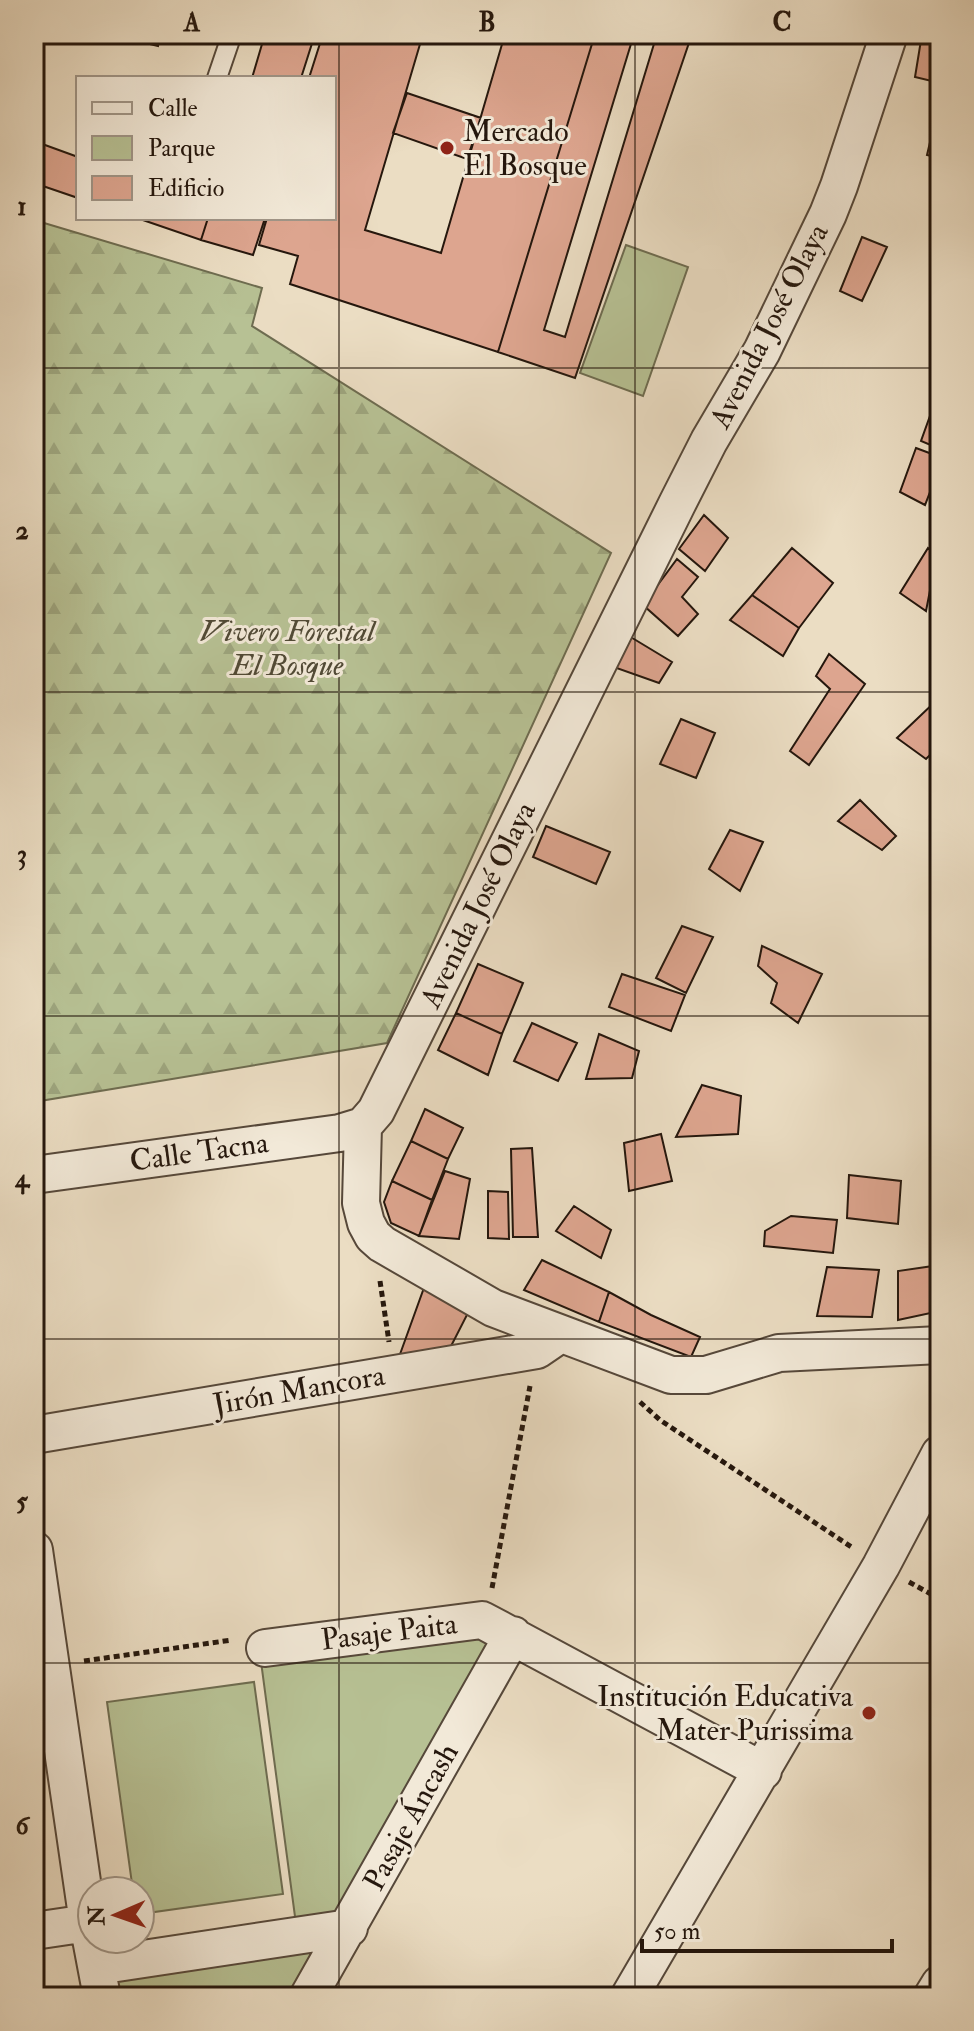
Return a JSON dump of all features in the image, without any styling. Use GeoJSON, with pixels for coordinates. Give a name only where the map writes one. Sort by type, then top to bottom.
{"type":"FeatureCollection","features":[{"type":"Feature","properties":{"kind":"street","name":"Avenida José Olaya"},"geometry":{"type":"LineString","coordinates":[[363,1126],[376,1111],[709,441],[762,351],[794,287],[839,186],[889,34]]}},
{"type":"Feature","properties":{"kind":"street","name":"Calle Tacna"},"geometry":{"type":"LineString","coordinates":[[34,1175],[340,1133],[363,1126]]}},
{"type":"Feature","properties":{"kind":"street"},"geometry":{"type":"LineString","coordinates":[[363,1126],[361,1203],[373,1236],[395,1253],[548,1342],[671,1375],[690,1376],[725,1370],[779,1353],[940,1345]]}},
{"type":"Feature","properties":{"kind":"street","name":"Jirón Mancora"},"geometry":{"type":"LineString","coordinates":[[34,1435],[394,1374],[548,1342]]}},
{"type":"Feature","properties":{"kind":"street"},"geometry":{"type":"LineString","coordinates":[[629,1997],[881,1566],[940,1454]]}},
{"type":"Feature","properties":{"kind":"street"},"geometry":{"type":"LineString","coordinates":[[34,1550],[81,1875]]}},
{"type":"Feature","properties":{"kind":"street"},"geometry":{"type":"LineString","coordinates":[[498,1628],[763,1771]]}},
{"type":"Feature","properties":{"kind":"street","name":"Pasaje Paita"},"geometry":{"type":"LineString","coordinates":[[265,1648],[498,1628]]}},
{"type":"Feature","properties":{"kind":"street","name":"Pasaje Áncash"},"geometry":{"type":"LineString","coordinates":[[308,1997],[349,1928],[498,1628]]}},
{"type":"Feature","properties":{"kind":"street"},"geometry":{"type":"LineString","coordinates":[[34,1931],[76,1925]]}},
{"type":"Feature","properties":{"kind":"street"},"geometry":{"type":"LineString","coordinates":[[95,1955],[100,1982],[349,1928]]}},
{"type":"Feature","properties":{"kind":"street"},"geometry":{"type":"LineString","coordinates":[[932,1997],[940,1984]]}},
{"type":"Feature","properties":{"kind":"lane"},"geometry":{"type":"LineString","coordinates":[[218,76],[232,34]]}},
{"type":"Feature","properties":{"kind":"path"},"geometry":{"type":"LineString","coordinates":[[373,1236],[394,1374]]}},
{"type":"Feature","properties":{"kind":"path"},"geometry":{"type":"LineString","coordinates":[[498,1628],[492,1586],[548,1342]]}},
{"type":"Feature","properties":{"kind":"path"},"geometry":{"type":"LineString","coordinates":[[639,1400],[660,1420],[881,1566],[940,1599]]}},
{"type":"Feature","properties":{"kind":"green space","name":"Vivero Forestal El Bosque"},"geometry":{"type":"Polygon","coordinates":[[[34,220],[262,288],[252,326],[611,553],[387,1043],[34,1102],[34,220]]]}},
{"type":"Feature","properties":{"kind":"green space"},"geometry":{"type":"Polygon","coordinates":[[[626,245],[688,267],[643,396],[580,373],[626,245]]]}},
{"type":"Feature","properties":{"kind":"green space"},"geometry":{"type":"Polygon","coordinates":[[[475,1627],[499,1639],[338,1918],[296,1924],[260,1654],[475,1627]]]}},
{"type":"Feature","properties":{"kind":"green space"},"geometry":{"type":"Polygon","coordinates":[[[254,1682],[283,1894],[156,1912],[156,1875],[131,1875],[107,1702],[254,1682]]]}},
{"type":"Feature","properties":{"kind":"green space"},"geometry":{"type":"Polygon","coordinates":[[[308,1949],[312,1957],[293,1997],[113,1997],[109,1970],[308,1949]]]}},
{"type":"Feature","properties":{"kind":"building"},"geometry":{"type":"Polygon","coordinates":[[[122,34],[160,34],[158,46],[121,37],[122,34]]]}},
{"type":"Feature","properties":{"kind":"building"},"geometry":{"type":"Polygon","coordinates":[[[265,34],[315,34],[302,76],[253,76],[265,34]]]}},
{"type":"Feature","properties":{"kind":"building","name":"Mercado El Bosque"},"geometry":{"type":"Polygon","coordinates":[[[323,34],[423,34],[365,230],[441,253],[505,34],[595,34],[498,352],[290,284],[298,256],[259,245],[266,220],[336,220],[336,76],[310,76],[323,34]]]}},
{"type":"Feature","properties":{"kind":"building"},"geometry":{"type":"Polygon","coordinates":[[[595,34],[634,34],[544,330],[565,337],[657,34],[692,34],[575,378],[498,352],[595,34]]]}},
{"type":"Feature","properties":{"kind":"building"},"geometry":{"type":"Polygon","coordinates":[[[922,34],[940,34],[940,83],[915,77],[922,34]]]}},
{"type":"Feature","properties":{"kind":"building"},"geometry":{"type":"Polygon","coordinates":[[[407,93],[481,118],[467,159],[393,133],[407,93]]]}},
{"type":"Feature","properties":{"kind":"building"},"geometry":{"type":"Polygon","coordinates":[[[940,100],[940,158],[927,155],[940,100]]]}},
{"type":"Feature","properties":{"kind":"building"},"geometry":{"type":"Polygon","coordinates":[[[34,141],[76,156],[76,197],[34,183],[34,141]]]}},
{"type":"Feature","properties":{"kind":"building"},"geometry":{"type":"Polygon","coordinates":[[[143,220],[207,220],[201,240],[143,220]]]}},
{"type":"Feature","properties":{"kind":"building"},"geometry":{"type":"Polygon","coordinates":[[[207,220],[264,220],[253,255],[201,240],[207,220]]]}},
{"type":"Feature","properties":{"kind":"building"},"geometry":{"type":"Polygon","coordinates":[[[862,237],[887,247],[862,301],[840,291],[862,237]]]}},
{"type":"Feature","properties":{"kind":"building"},"geometry":{"type":"Polygon","coordinates":[[[940,388],[940,449],[921,441],[940,388]]]}},
{"type":"Feature","properties":{"kind":"building"},"geometry":{"type":"Polygon","coordinates":[[[916,448],[940,457],[940,466],[925,505],[900,492],[916,448]]]}},
{"type":"Feature","properties":{"kind":"building"},"geometry":{"type":"Polygon","coordinates":[[[704,515],[728,538],[705,571],[679,549],[704,515]]]}},
{"type":"Feature","properties":{"kind":"building"},"geometry":{"type":"Polygon","coordinates":[[[792,548],[833,583],[799,628],[752,595],[792,548]]]}},
{"type":"Feature","properties":{"kind":"building"},"geometry":{"type":"Polygon","coordinates":[[[928,548],[937,555],[926,611],[900,593],[928,548]]]}},
{"type":"Feature","properties":{"kind":"building"},"geometry":{"type":"Polygon","coordinates":[[[677,559],[698,577],[682,597],[698,614],[678,636],[643,605],[677,559]]]}},
{"type":"Feature","properties":{"kind":"building"},"geometry":{"type":"Polygon","coordinates":[[[752,595],[799,628],[783,656],[730,620],[752,595]]]}},
{"type":"Feature","properties":{"kind":"building"},"geometry":{"type":"Polygon","coordinates":[[[624,633],[672,662],[659,683],[608,665],[624,633]]]}},
{"type":"Feature","properties":{"kind":"building"},"geometry":{"type":"Polygon","coordinates":[[[829,654],[865,684],[809,765],[790,751],[830,689],[816,676],[829,654]]]}},
{"type":"Feature","properties":{"kind":"building"},"geometry":{"type":"Polygon","coordinates":[[[940,697],[940,745],[926,759],[897,738],[940,697]]]}},
{"type":"Feature","properties":{"kind":"building"},"geometry":{"type":"Polygon","coordinates":[[[681,719],[715,733],[696,778],[660,764],[681,719]]]}},
{"type":"Feature","properties":{"kind":"building"},"geometry":{"type":"Polygon","coordinates":[[[860,800],[896,836],[882,850],[838,821],[860,800]]]}},
{"type":"Feature","properties":{"kind":"building"},"geometry":{"type":"Polygon","coordinates":[[[546,826],[610,852],[596,884],[533,857],[546,826]]]}},
{"type":"Feature","properties":{"kind":"building"},"geometry":{"type":"Polygon","coordinates":[[[730,830],[763,842],[740,891],[709,869],[730,830]]]}},
{"type":"Feature","properties":{"kind":"building"},"geometry":{"type":"Polygon","coordinates":[[[682,926],[713,937],[686,993],[656,978],[682,926]]]}},
{"type":"Feature","properties":{"kind":"building"},"geometry":{"type":"Polygon","coordinates":[[[762,946],[822,974],[798,1023],[771,1003],[777,983],[758,966],[762,946]]]}},
{"type":"Feature","properties":{"kind":"building"},"geometry":{"type":"Polygon","coordinates":[[[478,964],[523,983],[502,1034],[456,1013],[478,964]]]}},
{"type":"Feature","properties":{"kind":"building"},"geometry":{"type":"Polygon","coordinates":[[[622,974],[685,995],[671,1031],[609,1007],[622,974]]]}},
{"type":"Feature","properties":{"kind":"building"},"geometry":{"type":"Polygon","coordinates":[[[456,1013],[502,1034],[488,1075],[438,1050],[456,1013]]]}},
{"type":"Feature","properties":{"kind":"building"},"geometry":{"type":"Polygon","coordinates":[[[532,1023],[577,1043],[558,1081],[514,1061],[532,1023]]]}},
{"type":"Feature","properties":{"kind":"building"},"geometry":{"type":"Polygon","coordinates":[[[599,1034],[639,1051],[632,1078],[586,1079],[599,1034]]]}},
{"type":"Feature","properties":{"kind":"building"},"geometry":{"type":"Polygon","coordinates":[[[702,1085],[741,1096],[738,1134],[676,1137],[702,1085]]]}},
{"type":"Feature","properties":{"kind":"building"},"geometry":{"type":"Polygon","coordinates":[[[425,1109],[463,1128],[448,1159],[411,1141],[425,1109]]]}},
{"type":"Feature","properties":{"kind":"building"},"geometry":{"type":"Polygon","coordinates":[[[661,1134],[672,1181],[629,1191],[624,1143],[661,1134]]]}},
{"type":"Feature","properties":{"kind":"building"},"geometry":{"type":"Polygon","coordinates":[[[411,1141],[448,1159],[432,1200],[392,1181],[411,1141]]]}},
{"type":"Feature","properties":{"kind":"building"},"geometry":{"type":"Polygon","coordinates":[[[532,1148],[538,1237],[513,1237],[511,1149],[532,1148]]]}},
{"type":"Feature","properties":{"kind":"building"},"geometry":{"type":"Polygon","coordinates":[[[445,1171],[470,1179],[459,1239],[419,1236],[445,1171]]]}},
{"type":"Feature","properties":{"kind":"building"},"geometry":{"type":"Polygon","coordinates":[[[849,1175],[901,1181],[898,1224],[847,1218],[849,1175]]]}},
{"type":"Feature","properties":{"kind":"building"},"geometry":{"type":"Polygon","coordinates":[[[392,1181],[432,1200],[419,1236],[391,1223],[384,1202],[392,1181]]]}},
{"type":"Feature","properties":{"kind":"building"},"geometry":{"type":"Polygon","coordinates":[[[488,1191],[508,1192],[509,1239],[488,1238],[488,1191]]]}},
{"type":"Feature","properties":{"kind":"building"},"geometry":{"type":"Polygon","coordinates":[[[574,1206],[611,1230],[601,1258],[556,1231],[574,1206]]]}},
{"type":"Feature","properties":{"kind":"building"},"geometry":{"type":"Polygon","coordinates":[[[791,1216],[837,1220],[833,1253],[764,1246],[765,1231],[791,1216]]]}},
{"type":"Feature","properties":{"kind":"building"},"geometry":{"type":"Polygon","coordinates":[[[542,1260],[609,1292],[599,1322],[524,1290],[542,1260]]]}},
{"type":"Feature","properties":{"kind":"building"},"geometry":{"type":"Polygon","coordinates":[[[940,1265],[940,1311],[898,1320],[898,1271],[940,1265]]]}},
{"type":"Feature","properties":{"kind":"building"},"geometry":{"type":"Polygon","coordinates":[[[827,1267],[879,1270],[872,1317],[817,1316],[827,1267]]]}},
{"type":"Feature","properties":{"kind":"building"},"geometry":{"type":"Polygon","coordinates":[[[425,1285],[469,1311],[448,1352],[399,1357],[425,1285]]]}},
{"type":"Feature","properties":{"kind":"building"},"geometry":{"type":"Polygon","coordinates":[[[609,1292],[700,1337],[691,1357],[599,1322],[609,1292]]]}},
{"type":"Feature","properties":{"kind":"place","name":"Mercado El Bosque"},"geometry":{"type":"Point","coordinates":[447,148]}},
{"type":"Feature","properties":{"kind":"place","name":"Institución Educativa Mater Purissima"},"geometry":{"type":"Point","coordinates":[869,1713]}}]}
